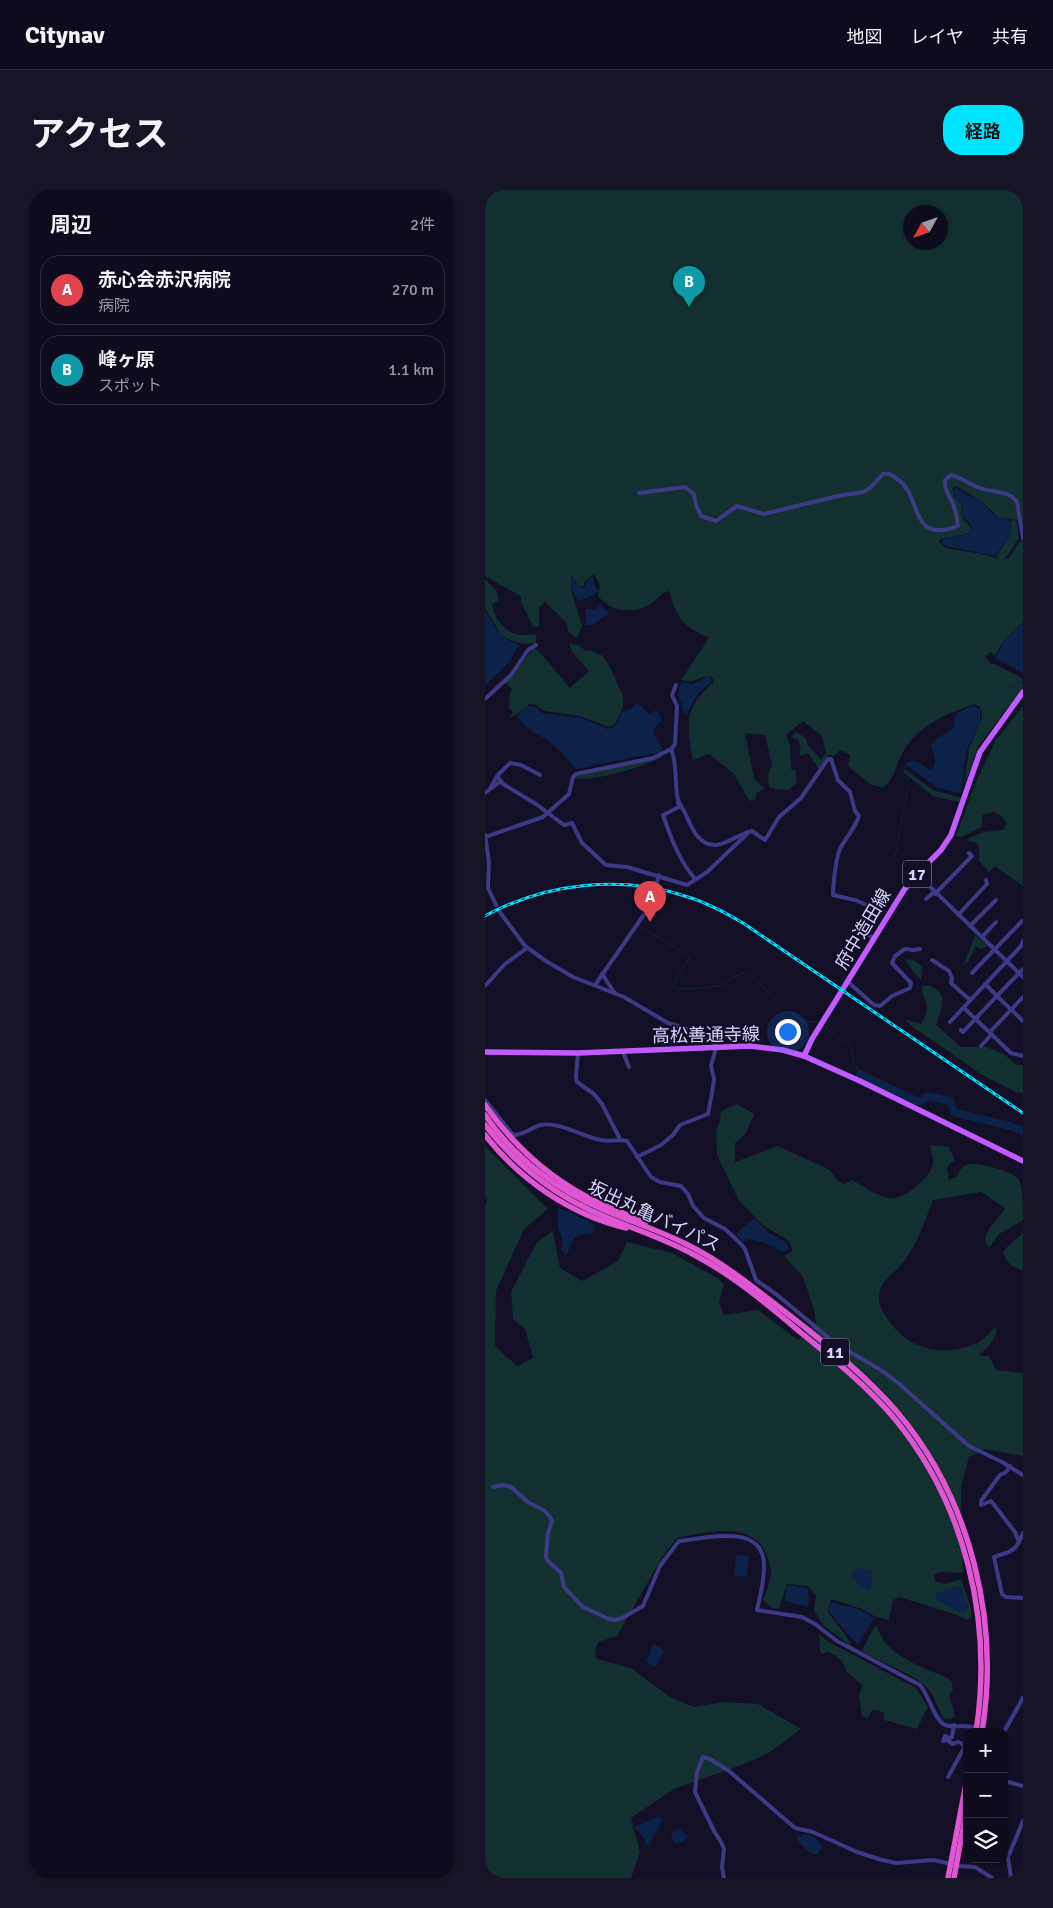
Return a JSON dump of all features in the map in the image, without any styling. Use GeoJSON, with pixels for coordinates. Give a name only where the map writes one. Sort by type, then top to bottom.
{"type":"FeatureCollection","features":[{"type":"Feature","properties":{"kind":"highway","name":"11"},"geometry":{"type":"LineString","coordinates":[[485,1105],[524,1151],[559,1180],[603,1205],[634,1217],[663,1233]]}},
{"type":"Feature","properties":{"kind":"highway","name":"坂出丸亀バイパス"},"geometry":{"type":"LineString","coordinates":[[485,1115],[520,1156],[555,1184],[603,1209],[663,1233],[703,1253],[741,1278],[832,1349],[871,1384],[908,1427],[929,1458],[954,1505],[971,1554],[977,1600],[987,1645],[987,1670],[978,1728]]}},
{"type":"Feature","properties":{"kind":"highway","name":"坂出丸亀バイパス"},"geometry":{"type":"LineString","coordinates":[[485,1125],[516,1161],[554,1191],[576,1204],[692,1253],[832,1349]]}},
{"type":"Feature","properties":{"kind":"highway"},"geometry":{"type":"LineString","coordinates":[[485,1136],[521,1173],[562,1202],[598,1220],[650,1234]]}},
{"type":"Feature","properties":{"kind":"highway"},"geometry":{"type":"LineString","coordinates":[[954,1878],[952,1864],[963,1801]]}},
{"type":"Feature","properties":{"kind":"highway"},"geometry":{"type":"LineString","coordinates":[[948,1878],[964,1818]]}},
{"type":"Feature","properties":{"kind":"main road","name":"府中造田線"},"geometry":{"type":"LineString","coordinates":[[804,1056],[812,1039],[904,890],[941,850],[951,835],[980,752],[1023,692]]}},
{"type":"Feature","properties":{"kind":"main road","name":"高松善通寺線"},"geometry":{"type":"LineString","coordinates":[[485,1052],[578,1053],[759,1047],[783,1050],[804,1056],[869,1085],[1023,1161]]}},
{"type":"Feature","properties":{"kind":"street"},"geometry":{"type":"LineString","coordinates":[[639,493],[685,487],[695,494],[695,505],[701,516],[716,521],[737,506],[764,514],[838,496],[863,492],[869,489],[883,474],[889,473],[903,482],[907,488],[919,519],[925,526],[935,530],[958,526],[954,506],[945,490],[944,483],[951,475],[979,488],[1007,493],[1014,497],[1017,502],[1023,538]]}},
{"type":"Feature","properties":{"kind":"street"},"geometry":{"type":"LineString","coordinates":[[485,699],[511,675],[528,650],[536,645]]}},
{"type":"Feature","properties":{"kind":"street"},"geometry":{"type":"LineString","coordinates":[[496,905],[488,888],[489,862],[485,836],[543,817],[569,794],[573,777],[576,774],[653,758],[671,749],[675,744],[677,706],[672,695],[676,685]]}},
{"type":"Feature","properties":{"kind":"street"},"geometry":{"type":"LineString","coordinates":[[671,749],[679,807],[663,815],[671,839],[684,866],[695,879]]}},
{"type":"Feature","properties":{"kind":"street"},"geometry":{"type":"LineString","coordinates":[[677,797],[692,829],[704,842],[717,845],[752,830],[765,840],[779,817],[801,798],[828,759],[831,759],[838,780],[850,792],[855,811],[859,816],[838,854],[833,895],[850,898],[871,908],[872,911],[863,930],[874,939]]}},
{"type":"Feature","properties":{"kind":"street"},"geometry":{"type":"LineString","coordinates":[[491,787],[497,776],[510,763],[521,765],[540,775]]}},
{"type":"Feature","properties":{"kind":"street"},"geometry":{"type":"LineString","coordinates":[[497,776],[503,784],[536,804],[564,825],[572,823],[582,843],[606,865],[627,867],[659,875],[687,885],[707,872],[747,832]]}},
{"type":"Feature","properties":{"kind":"street"},"geometry":{"type":"LineString","coordinates":[[485,793],[501,781]]}},
{"type":"Feature","properties":{"kind":"street"},"geometry":{"type":"LineString","coordinates":[[927,899],[971,856],[969,853]]}},
{"type":"Feature","properties":{"kind":"street"},"geometry":{"type":"LineString","coordinates":[[917,874],[1023,977]]}},
{"type":"Feature","properties":{"kind":"street"},"geometry":{"type":"LineString","coordinates":[[656,885],[659,875]]}},
{"type":"Feature","properties":{"kind":"street"},"geometry":{"type":"LineString","coordinates":[[958,915],[987,884],[986,880]]}},
{"type":"Feature","properties":{"kind":"street"},"geometry":{"type":"LineString","coordinates":[[595,985],[652,903],[655,891]]}},
{"type":"Feature","properties":{"kind":"street"},"geometry":{"type":"LineString","coordinates":[[970,926],[996,900]]}},
{"type":"Feature","properties":{"kind":"street"},"geometry":{"type":"LineString","coordinates":[[499,911],[527,948],[573,977],[614,992],[668,1024],[693,1031],[715,1043],[716,1048],[712,1059],[713,1080],[708,1114],[680,1125],[673,1135],[661,1145],[637,1157]]}},
{"type":"Feature","properties":{"kind":"street"},"geometry":{"type":"LineString","coordinates":[[972,973],[1022,921]]}},
{"type":"Feature","properties":{"kind":"street"},"geometry":{"type":"LineString","coordinates":[[982,937],[996,922]]}},
{"type":"Feature","properties":{"kind":"street"},"geometry":{"type":"LineString","coordinates":[[950,1022],[1021,946],[1023,941]]}},
{"type":"Feature","properties":{"kind":"street"},"geometry":{"type":"LineString","coordinates":[[486,984],[505,964],[527,948]]}},
{"type":"Feature","properties":{"kind":"street"},"geometry":{"type":"LineString","coordinates":[[848,982],[874,1005],[881,1006],[892,996],[910,988],[911,983],[892,963],[895,956],[905,949],[920,949]]}},
{"type":"Feature","properties":{"kind":"street"},"geometry":{"type":"LineString","coordinates":[[932,960],[949,971],[952,978],[951,983],[970,1000]]}},
{"type":"Feature","properties":{"kind":"street"},"geometry":{"type":"LineString","coordinates":[[961,1030],[963,1032],[1023,969]]}},
{"type":"Feature","properties":{"kind":"street"},"geometry":{"type":"LineString","coordinates":[[602,974],[614,992]]}},
{"type":"Feature","properties":{"kind":"street"},"geometry":{"type":"LineString","coordinates":[[985,984],[1023,1020]]}},
{"type":"Feature","properties":{"kind":"street"},"geometry":{"type":"LineString","coordinates":[[981,1046],[1023,997]]}},
{"type":"Feature","properties":{"kind":"street"},"geometry":{"type":"LineString","coordinates":[[964,1008],[1011,1053],[1023,1056]]}},
{"type":"Feature","properties":{"kind":"street"},"geometry":{"type":"LineString","coordinates":[[623,1052],[629,1067]]}},
{"type":"Feature","properties":{"kind":"street"},"geometry":{"type":"LineString","coordinates":[[578,1053],[577,1082],[594,1094],[602,1104],[620,1139]]}},
{"type":"Feature","properties":{"kind":"street"},"geometry":{"type":"LineString","coordinates":[[485,1100],[512,1134],[515,1135],[541,1124],[556,1126],[600,1140],[613,1142],[620,1139],[627,1141],[654,1180],[681,1186],[688,1194],[693,1206],[704,1218],[725,1229],[745,1249],[756,1280],[777,1294],[832,1349],[857,1358],[881,1370],[969,1446],[1010,1466],[1023,1475]]}},
{"type":"Feature","properties":{"kind":"street"},"geometry":{"type":"LineString","coordinates":[[1010,1466],[1006,1472],[1000,1475],[981,1501],[981,1505],[991,1501],[1005,1517],[1019,1542]]}},
{"type":"Feature","properties":{"kind":"street"},"geometry":{"type":"LineString","coordinates":[[493,1487],[504,1485],[511,1487],[529,1503],[548,1513],[552,1521],[548,1533],[547,1560],[561,1573],[565,1587],[583,1607],[609,1619],[622,1618],[643,1606],[660,1566],[679,1541],[734,1535],[750,1540],[762,1552],[764,1560],[763,1578],[757,1610],[802,1617],[815,1624],[837,1641],[911,1679],[925,1691],[937,1717],[942,1723],[969,1728]]}},
{"type":"Feature","properties":{"kind":"street"},"geometry":{"type":"LineString","coordinates":[[1023,1533],[1015,1548],[994,1557],[1002,1594],[1007,1597],[1023,1598]]}},
{"type":"Feature","properties":{"kind":"street"},"geometry":{"type":"LineString","coordinates":[[1006,1728],[1023,1698]]}},
{"type":"Feature","properties":{"kind":"street"},"geometry":{"type":"LineString","coordinates":[[948,1777],[964,1748],[963,1744],[958,1742],[953,1744],[947,1740],[943,1741],[945,1736],[951,1737],[955,1725]]}},
{"type":"Feature","properties":{"kind":"street"},"geometry":{"type":"LineString","coordinates":[[725,1878],[722,1867],[724,1850],[696,1796],[697,1772],[703,1758],[710,1759],[729,1771],[795,1828],[813,1832],[857,1852],[882,1860],[896,1863],[929,1860],[975,1867],[992,1878]]}},
{"type":"Feature","properties":{"kind":"street"},"geometry":{"type":"LineString","coordinates":[[1008,1782],[1023,1786]]}},
{"type":"Feature","properties":{"kind":"street"},"geometry":{"type":"LineString","coordinates":[[1011,1878],[1008,1857],[1023,1821]]}},
{"type":"Feature","properties":{"kind":"green space"},"geometry":{"type":"Polygon","coordinates":[[[485,190],[1023,190],[1023,528],[1022,521],[998,517],[981,501],[956,486],[953,488],[954,496],[962,505],[962,517],[970,526],[971,531],[940,539],[939,542],[945,548],[999,559],[996,557],[1011,534],[1010,522],[1013,520],[1017,521],[1019,538],[1005,559],[1009,558],[1021,540],[1023,542],[1023,622],[1003,642],[995,655],[990,652],[985,657],[990,664],[995,664],[1023,679],[1023,681],[1016,683],[1023,682],[1023,687],[978,747],[964,787],[969,747],[973,742],[982,717],[980,707],[974,704],[952,712],[921,730],[906,747],[892,777],[883,788],[870,784],[848,766],[850,755],[840,750],[834,756],[828,754],[827,759],[819,769],[808,753],[801,756],[799,752],[801,747],[798,740],[791,737],[796,732],[806,738],[807,744],[821,760],[826,753],[822,736],[803,721],[786,735],[790,745],[791,769],[795,770],[797,783],[788,790],[769,788],[768,775],[772,765],[765,735],[745,733],[754,779],[765,788],[756,794],[755,800],[750,801],[733,773],[709,754],[693,760],[689,736],[692,708],[704,691],[714,682],[710,676],[694,681],[681,680],[709,638],[693,630],[682,621],[669,591],[663,593],[651,604],[637,610],[623,610],[610,606],[598,596],[600,585],[594,574],[585,581],[583,587],[578,585],[571,575],[571,590],[582,626],[577,638],[569,633],[566,622],[545,602],[539,608],[539,626],[533,627],[521,602],[521,596],[485,576],[485,190]]]}},
{"type":"Feature","properties":{"kind":"green space"},"geometry":{"type":"Polygon","coordinates":[[[485,579],[496,591],[499,600],[492,605],[501,624],[514,633],[536,635],[536,643],[524,644],[501,635],[485,608],[485,579]]]}},
{"type":"Feature","properties":{"kind":"green space"},"geometry":{"type":"Polygon","coordinates":[[[569,643],[603,656],[610,667],[623,696],[623,707],[615,724],[609,727],[580,716],[544,711],[536,705],[529,704],[525,709],[510,718],[513,711],[508,708],[512,689],[506,683],[533,649],[537,649],[570,688],[589,671],[572,652],[569,643]]]}},
{"type":"Feature","properties":{"kind":"green space"},"geometry":{"type":"Polygon","coordinates":[[[1023,706],[1023,886],[995,866],[989,872],[979,861],[979,846],[967,839],[984,832],[1003,830],[1007,824],[1002,816],[994,812],[982,815],[982,827],[961,837],[956,836],[977,779],[996,740],[1023,706]]]}},
{"type":"Feature","properties":{"kind":"green space"},"geometry":{"type":"Polygon","coordinates":[[[665,755],[648,764],[607,776],[575,778],[581,774],[665,755]]]}},
{"type":"Feature","properties":{"kind":"green space"},"geometry":{"type":"Polygon","coordinates":[[[905,769],[933,790],[961,799],[959,802],[933,796],[903,772],[905,769]]]}},
{"type":"Feature","properties":{"kind":"green space"},"geometry":{"type":"Polygon","coordinates":[[[975,935],[987,946],[980,949],[976,946],[969,960],[964,965],[975,935]]]}},
{"type":"Feature","properties":{"kind":"green space"},"geometry":{"type":"Polygon","coordinates":[[[907,959],[913,960],[922,966],[921,981],[906,962],[907,959]]]}},
{"type":"Feature","properties":{"kind":"green space"},"geometry":{"type":"Polygon","coordinates":[[[927,985],[934,988],[942,996],[942,1007],[936,1025],[961,1047],[987,1047],[1005,1055],[1017,1065],[1023,1065],[1023,1093],[1016,1092],[984,1076],[910,1025],[905,1019],[921,1024],[924,1018],[927,1005],[922,993],[922,987],[927,985]]]}},
{"type":"Feature","properties":{"kind":"green space"},"geometry":{"type":"Polygon","coordinates":[[[737,1104],[754,1114],[746,1133],[735,1143],[735,1162],[778,1146],[830,1170],[836,1179],[844,1184],[852,1180],[885,1197],[896,1198],[903,1196],[927,1176],[933,1164],[930,1145],[949,1147],[955,1161],[949,1164],[947,1169],[949,1180],[957,1177],[966,1165],[971,1164],[993,1167],[1018,1178],[1022,1192],[1023,1220],[999,1234],[989,1248],[985,1241],[988,1230],[1005,1208],[981,1192],[933,1200],[920,1234],[907,1258],[883,1283],[879,1298],[884,1313],[900,1334],[919,1346],[930,1349],[953,1350],[964,1348],[983,1339],[995,1327],[997,1332],[989,1346],[979,1355],[989,1356],[996,1370],[1023,1373],[1023,1456],[985,1449],[969,1457],[961,1487],[963,1573],[941,1572],[934,1575],[935,1581],[945,1584],[961,1579],[971,1609],[971,1618],[967,1620],[957,1615],[899,1597],[893,1600],[889,1620],[876,1617],[862,1609],[831,1599],[828,1612],[852,1647],[823,1625],[814,1610],[816,1596],[808,1586],[787,1584],[779,1609],[772,1608],[763,1600],[770,1581],[771,1570],[762,1546],[753,1538],[742,1533],[716,1531],[677,1538],[661,1559],[617,1636],[598,1642],[595,1651],[597,1659],[631,1668],[670,1697],[694,1707],[725,1702],[758,1704],[801,1729],[770,1752],[747,1763],[674,1789],[631,1818],[640,1852],[631,1878],[485,1878],[485,1207],[487,1199],[485,1199],[485,1146],[548,1209],[524,1229],[496,1291],[495,1346],[517,1366],[533,1358],[525,1329],[513,1319],[511,1292],[537,1242],[553,1231],[560,1268],[582,1281],[618,1261],[627,1242],[672,1253],[719,1279],[724,1285],[719,1302],[724,1315],[758,1310],[798,1340],[816,1322],[813,1306],[803,1277],[784,1256],[793,1251],[788,1240],[764,1226],[739,1201],[717,1155],[716,1130],[720,1121],[721,1111],[737,1104]],[[961,1588],[937,1600],[960,1612],[968,1607],[961,1588]]]}},
{"type":"Feature","properties":{"kind":"green space"},"geometry":{"type":"Polygon","coordinates":[[[1023,1233],[1022,1270],[1010,1264],[1003,1253],[1023,1233]]]}},
{"type":"Feature","properties":{"kind":"green space"},"geometry":{"type":"Polygon","coordinates":[[[877,1626],[880,1635],[886,1643],[900,1655],[909,1661],[945,1676],[951,1681],[953,1690],[949,1695],[955,1716],[950,1719],[944,1719],[932,1695],[921,1683],[862,1651],[874,1627],[877,1626]]]}},
{"type":"Feature","properties":{"kind":"green space"},"geometry":{"type":"Polygon","coordinates":[[[819,1634],[827,1641],[916,1688],[928,1707],[917,1729],[884,1720],[884,1713],[877,1710],[872,1710],[868,1718],[862,1716],[859,1695],[863,1686],[846,1671],[840,1659],[827,1652],[823,1654],[820,1651],[819,1634]]]}},
{"type":"Feature","properties":{"kind":"water"},"geometry":{"type":"Polygon","coordinates":[[[955,487],[981,501],[992,514],[1009,520],[1011,534],[995,556],[945,546],[941,543],[943,539],[962,536],[972,531],[971,525],[962,515],[963,505],[955,498],[953,493],[955,487]]]}},
{"type":"Feature","properties":{"kind":"water"},"geometry":{"type":"Polygon","coordinates":[[[571,575],[576,584],[583,588],[593,576],[594,585],[599,591],[588,598],[578,601],[572,589],[571,575]]]}},
{"type":"Feature","properties":{"kind":"water"},"geometry":{"type":"Polygon","coordinates":[[[600,604],[609,613],[593,625],[586,625],[586,609],[595,609],[600,604]]]}},
{"type":"Feature","properties":{"kind":"water"},"geometry":{"type":"Polygon","coordinates":[[[485,610],[502,636],[519,644],[509,663],[485,686],[485,610]]]}},
{"type":"Feature","properties":{"kind":"water"},"geometry":{"type":"Polygon","coordinates":[[[1023,623],[1023,673],[995,658],[1004,642],[1023,623]]]}},
{"type":"Feature","properties":{"kind":"water"},"geometry":{"type":"Polygon","coordinates":[[[710,677],[712,682],[699,692],[686,715],[683,712],[679,694],[682,682],[693,684],[710,677]]]}},
{"type":"Feature","properties":{"kind":"water"},"geometry":{"type":"Polygon","coordinates":[[[635,704],[640,705],[649,715],[656,710],[662,720],[653,729],[654,735],[663,749],[659,752],[576,769],[551,743],[524,725],[517,715],[529,706],[536,707],[542,713],[581,718],[607,729],[616,725],[623,711],[631,709],[635,704]]]}},
{"type":"Feature","properties":{"kind":"water"},"geometry":{"type":"Polygon","coordinates":[[[973,705],[980,710],[980,723],[966,752],[961,793],[938,788],[905,764],[915,761],[930,770],[935,765],[931,745],[939,737],[953,729],[956,714],[973,705]]]}},
{"type":"Feature","properties":{"kind":"water"},"geometry":{"type":"Polygon","coordinates":[[[558,1208],[595,1225],[593,1233],[580,1235],[574,1239],[566,1255],[561,1250],[563,1241],[558,1227],[558,1208]]]}},
{"type":"Feature","properties":{"kind":"water"},"geometry":{"type":"Polygon","coordinates":[[[754,1218],[769,1233],[787,1243],[789,1247],[787,1251],[782,1252],[770,1245],[747,1239],[744,1242],[736,1234],[754,1218]]]}},
{"type":"Feature","properties":{"kind":"water"},"geometry":{"type":"Polygon","coordinates":[[[736,1555],[749,1556],[747,1577],[734,1575],[736,1555]]]}},
{"type":"Feature","properties":{"kind":"water"},"geometry":{"type":"Polygon","coordinates":[[[861,1568],[872,1571],[871,1589],[869,1590],[862,1588],[852,1577],[852,1572],[861,1568]]]}},
{"type":"Feature","properties":{"kind":"water"},"geometry":{"type":"Polygon","coordinates":[[[787,1585],[808,1588],[809,1607],[784,1601],[787,1585]]]}},
{"type":"Feature","properties":{"kind":"water"},"geometry":{"type":"Polygon","coordinates":[[[958,1586],[965,1598],[966,1612],[960,1612],[937,1600],[935,1597],[936,1593],[958,1586]]]}},
{"type":"Feature","properties":{"kind":"water"},"geometry":{"type":"Polygon","coordinates":[[[831,1602],[858,1609],[874,1618],[858,1644],[830,1613],[831,1602]]]}},
{"type":"Feature","properties":{"kind":"water"},"geometry":{"type":"Polygon","coordinates":[[[653,1644],[664,1650],[656,1667],[646,1662],[653,1644]]]}},
{"type":"Feature","properties":{"kind":"water"},"geometry":{"type":"Polygon","coordinates":[[[657,1817],[663,1819],[648,1846],[634,1827],[657,1817]]]}},
{"type":"Feature","properties":{"kind":"water"},"geometry":{"type":"Polygon","coordinates":[[[680,1828],[688,1837],[681,1843],[675,1843],[671,1836],[672,1832],[680,1828]]]}},
{"type":"Feature","properties":{"kind":"water"},"geometry":{"type":"Polygon","coordinates":[[[805,1834],[815,1838],[821,1844],[822,1847],[817,1855],[809,1852],[798,1842],[797,1837],[805,1834]]]}},
{"type":"Feature","properties":{"kind":"waterway"},"geometry":{"type":"LineString","coordinates":[[980,710],[1003,692],[1023,683]]}},
{"type":"Feature","properties":{"kind":"waterway"},"geometry":{"type":"LineString","coordinates":[[895,858],[909,780],[900,774],[907,765]]}},
{"type":"Feature","properties":{"kind":"waterway"},"geometry":{"type":"LineString","coordinates":[[892,918],[912,887]]}},
{"type":"Feature","properties":{"kind":"waterway"},"geometry":{"type":"LineString","coordinates":[[638,925],[690,957],[672,985],[675,988],[719,986],[740,974],[747,973],[802,1021],[817,1022]]}},
{"type":"Feature","properties":{"kind":"waterway"},"geometry":{"type":"LineString","coordinates":[[827,1029],[831,1020],[829,1018],[850,985]]}},
{"type":"Feature","properties":{"kind":"waterway"},"geometry":{"type":"LineString","coordinates":[[826,1029],[848,1044],[860,1074]]}},
{"type":"Feature","properties":{"kind":"waterway"},"geometry":{"type":"LineString","coordinates":[[860,1074],[917,1101],[921,1101],[927,1096],[950,1101],[954,1112],[1023,1131]]}},
{"type":"Feature","properties":{"kind":"waterway"},"geometry":{"type":"LineString","coordinates":[[1003,1728],[1023,1692]]}},
{"type":"Feature","properties":{"kind":"railway"},"geometry":{"type":"LineString","coordinates":[[485,916],[533,896],[558,889],[585,886],[611,884],[637,886],[663,890],[695,899],[717,908],[743,923],[1023,1113]]}},
{"type":"Feature","properties":{"kind":"place","name":"峰ヶ原"},"geometry":{"type":"Point","coordinates":[689,307]}},
{"type":"Feature","properties":{"kind":"place","name":"赤心会赤沢病院"},"geometry":{"type":"Point","coordinates":[650,922]}}]}
